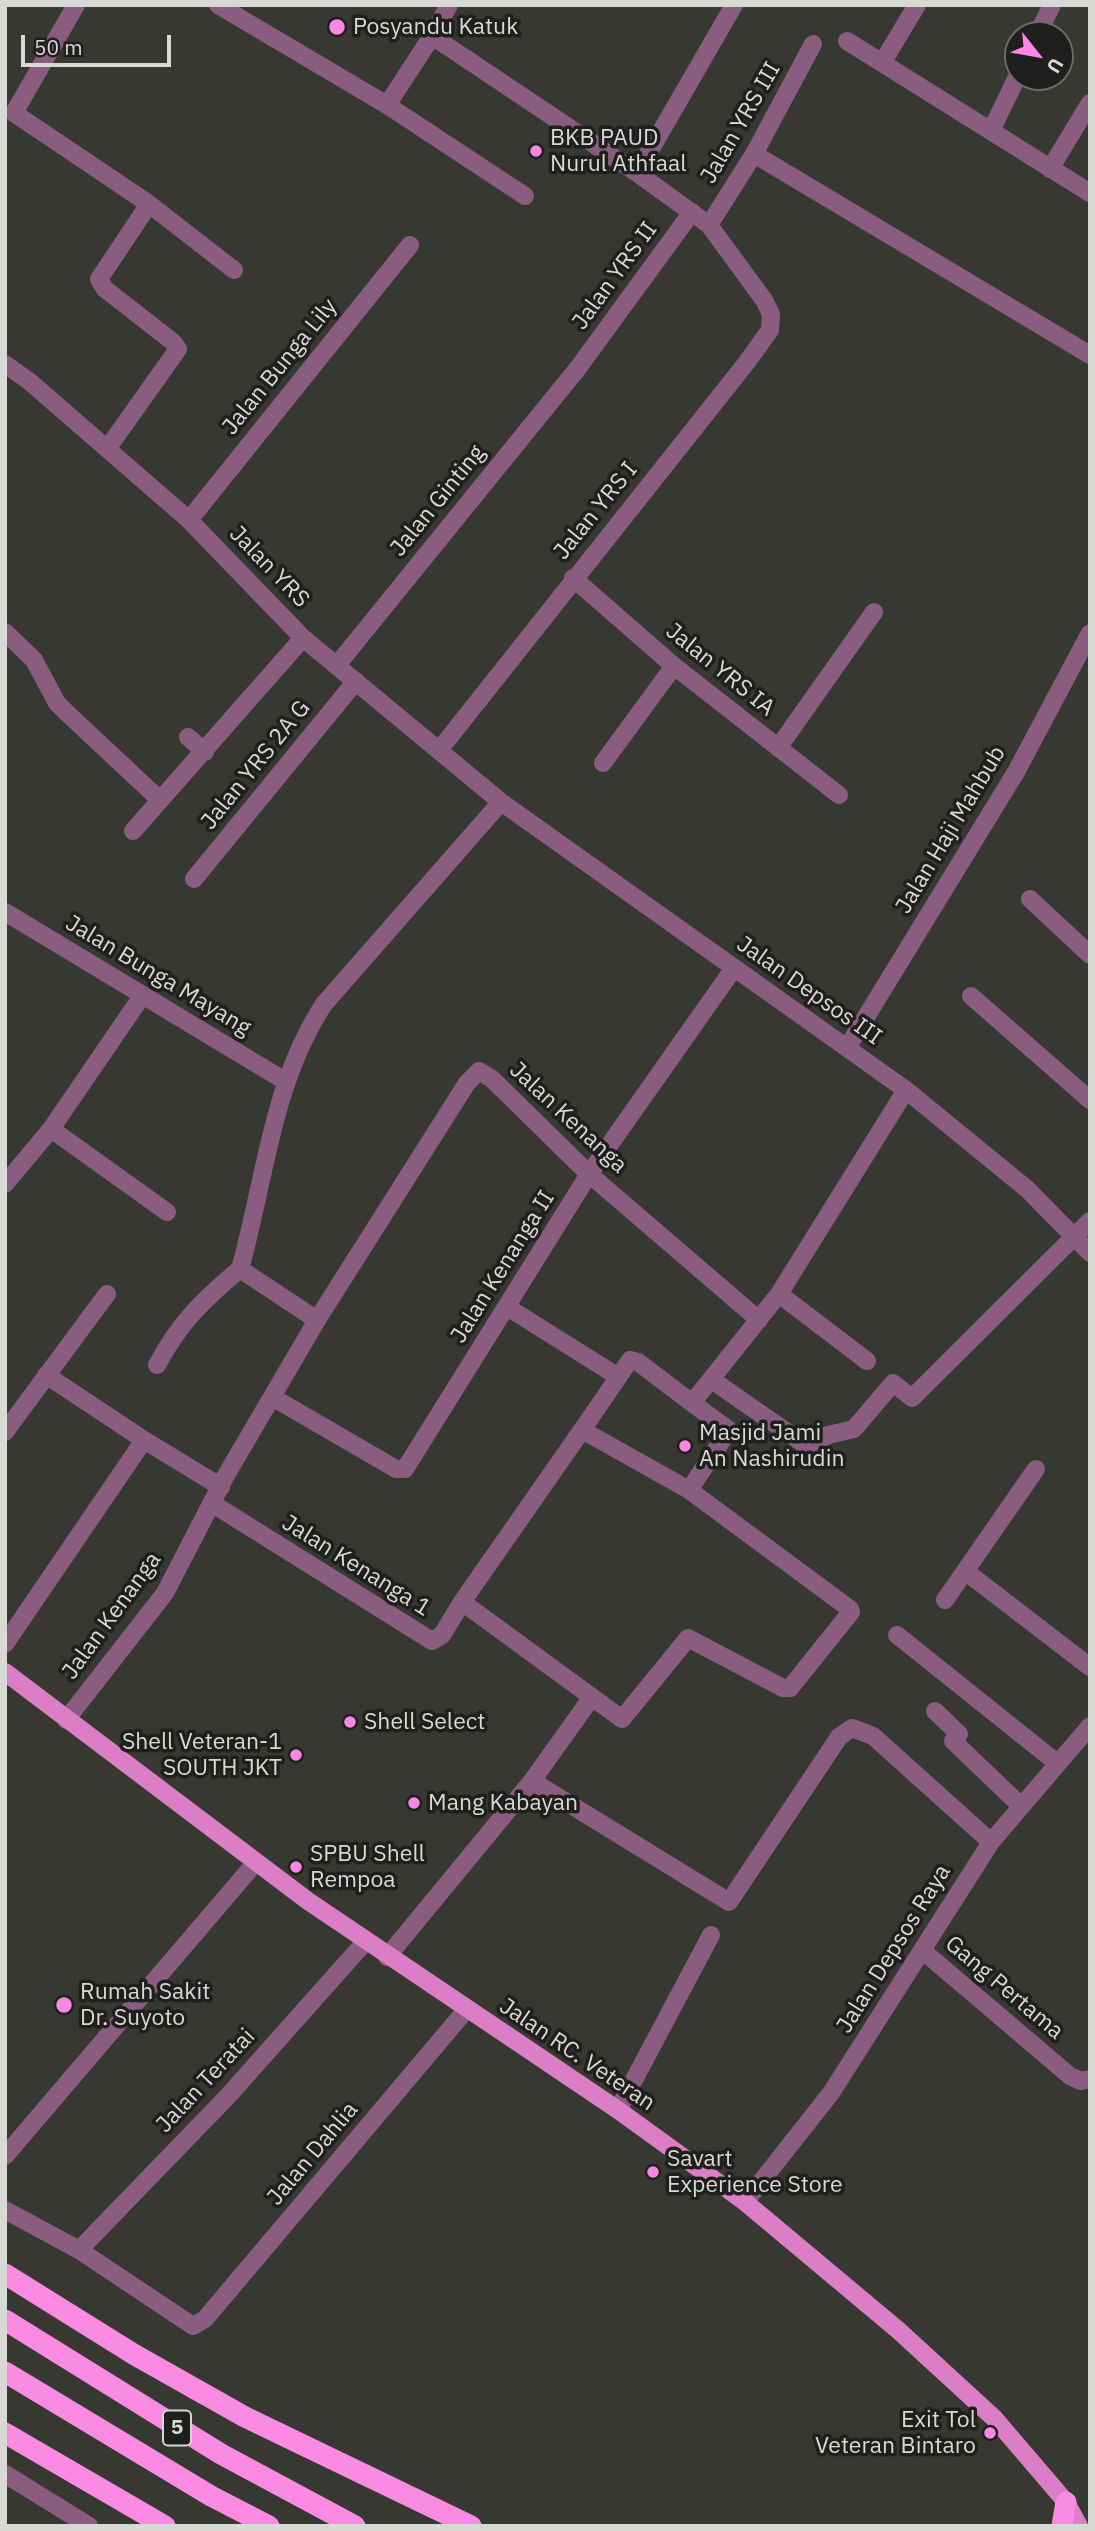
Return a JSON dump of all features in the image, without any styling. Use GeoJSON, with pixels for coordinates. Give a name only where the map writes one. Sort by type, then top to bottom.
{"type":"FeatureCollection","features":[{"type":"Feature","properties":{"kind":"highway"},"geometry":{"type":"LineString","coordinates":[[5,2274],[135,2355],[245,2417],[471,2526]]}},
{"type":"Feature","properties":{"kind":"highway","name":"5"},"geometry":{"type":"LineString","coordinates":[[5,2320],[221,2454],[355,2526]]}},
{"type":"Feature","properties":{"kind":"highway","name":"5"},"geometry":{"type":"LineString","coordinates":[[5,2372],[211,2497],[269,2526]]}},
{"type":"Feature","properties":{"kind":"highway"},"geometry":{"type":"LineString","coordinates":[[5,2432],[165,2526]]}},
{"type":"Feature","properties":{"kind":"highway"},"geometry":{"type":"LineString","coordinates":[[1062,2526],[1066,2502]]}},
{"type":"Feature","properties":{"kind":"main road","name":"Jalan RC. Veteran"},"geometry":{"type":"LineString","coordinates":[[5,1672],[365,1942],[618,2110],[745,2202],[879,2314],[995,2418],[1066,2502],[1079,2526]]}},
{"type":"Feature","properties":{"kind":"street"},"geometry":{"type":"LineString","coordinates":[[76,5],[15,113],[149,204],[234,270]]}},
{"type":"Feature","properties":{"kind":"street"},"geometry":{"type":"LineString","coordinates":[[218,5],[387,105],[525,196]]}},
{"type":"Feature","properties":{"kind":"street"},"geometry":{"type":"LineString","coordinates":[[387,105],[449,5]]}},
{"type":"Feature","properties":{"kind":"street"},"geometry":{"type":"LineString","coordinates":[[637,173],[734,5]]}},
{"type":"Feature","properties":{"kind":"street"},"geometry":{"type":"LineString","coordinates":[[882,63],[917,5]]}},
{"type":"Feature","properties":{"kind":"street"},"geometry":{"type":"LineString","coordinates":[[1044,21],[1052,5]]}},
{"type":"Feature","properties":{"kind":"street"},"geometry":{"type":"LineString","coordinates":[[432,36],[637,173],[709,225]]}},
{"type":"Feature","properties":{"kind":"street"},"geometry":{"type":"LineString","coordinates":[[847,41],[1090,192]]}},
{"type":"Feature","properties":{"kind":"street","name":"Jalan YRS III"},"geometry":{"type":"LineString","coordinates":[[709,225],[754,154],[813,44]]}},
{"type":"Feature","properties":{"kind":"street"},"geometry":{"type":"LineString","coordinates":[[991,131],[1010,91]]}},
{"type":"Feature","properties":{"kind":"street"},"geometry":{"type":"LineString","coordinates":[[1051,169],[1090,103]]}},
{"type":"Feature","properties":{"kind":"street"},"geometry":{"type":"LineString","coordinates":[[754,154],[1090,355]]}},
{"type":"Feature","properties":{"kind":"street"},"geometry":{"type":"LineString","coordinates":[[107,449],[178,349],[173,342],[105,289],[99,279],[149,204]]}},
{"type":"Feature","properties":{"kind":"street","name":"Jalan YRS II"},"geometry":{"type":"LineString","coordinates":[[578,368],[692,212]]}},
{"type":"Feature","properties":{"kind":"street","name":"Jalan YRS I"},"geometry":{"type":"LineString","coordinates":[[440,749],[770,330],[771,314],[764,300],[709,225]]}},
{"type":"Feature","properties":{"kind":"street","name":"Jalan Bunga Lily"},"geometry":{"type":"LineString","coordinates":[[189,520],[410,244]]}},
{"type":"Feature","properties":{"kind":"street","name":"Jalan YRS"},"geometry":{"type":"LineString","coordinates":[[5,364],[29,381],[189,520],[303,638],[501,802]]}},
{"type":"Feature","properties":{"kind":"street","name":"Jalan Ginting"},"geometry":{"type":"LineString","coordinates":[[337,665],[578,368]]}},
{"type":"Feature","properties":{"kind":"street","name":"Jalan YRS IA"},"geometry":{"type":"LineString","coordinates":[[573,578],[674,666],[839,795]]}},
{"type":"Feature","properties":{"kind":"street"},"geometry":{"type":"LineString","coordinates":[[778,748],[874,612]]}},
{"type":"Feature","properties":{"kind":"street"},"geometry":{"type":"LineString","coordinates":[[5,632],[33,660],[57,703],[160,800]]}},
{"type":"Feature","properties":{"kind":"street","name":"Jalan Haji Mahbub"},"geometry":{"type":"LineString","coordinates":[[847,1048],[986,823],[1051,710],[1089,635]]}},
{"type":"Feature","properties":{"kind":"street"},"geometry":{"type":"LineString","coordinates":[[133,831],[303,638]]}},
{"type":"Feature","properties":{"kind":"street"},"geometry":{"type":"LineString","coordinates":[[603,763],[674,666]]}},
{"type":"Feature","properties":{"kind":"street","name":"Jalan YRS 2A G"},"geometry":{"type":"LineString","coordinates":[[194,879],[356,681]]}},
{"type":"Feature","properties":{"kind":"street"},"geometry":{"type":"LineString","coordinates":[[188,737],[205,752]]}},
{"type":"Feature","properties":{"kind":"street"},"geometry":{"type":"LineString","coordinates":[[158,1365],[169,1343],[195,1308],[240,1269],[285,1081],[308,1029],[324,1004],[501,802]]}},
{"type":"Feature","properties":{"kind":"street","name":"Jalan Depsos III"},"geometry":{"type":"LineString","coordinates":[[501,802],[906,1090],[1027,1189],[1083,1228],[1090,1253]]}},
{"type":"Feature","properties":{"kind":"street"},"geometry":{"type":"LineString","coordinates":[[1030,899],[1090,955]]}},
{"type":"Feature","properties":{"kind":"street","name":"Jalan Bunga Mayang"},"geometry":{"type":"LineString","coordinates":[[6,914],[285,1081]]}},
{"type":"Feature","properties":{"kind":"street","name":"Jalan Kenanga II"},"geometry":{"type":"LineString","coordinates":[[272,1397],[404,1471],[589,1174],[734,968]]}},
{"type":"Feature","properties":{"kind":"street"},"geometry":{"type":"LineString","coordinates":[[5,1184],[51,1129],[142,996]]}},
{"type":"Feature","properties":{"kind":"street"},"geometry":{"type":"LineString","coordinates":[[971,996],[1090,1100]]}},
{"type":"Feature","properties":{"kind":"street","name":"Jalan Kenanga"},"geometry":{"type":"LineString","coordinates":[[66,1720],[165,1593],[221,1487],[317,1320],[467,1083],[479,1071],[492,1079],[589,1174],[759,1320]]}},
{"type":"Feature","properties":{"kind":"street"},"geometry":{"type":"LineString","coordinates":[[692,1404],[779,1294],[906,1090]]}},
{"type":"Feature","properties":{"kind":"street"},"geometry":{"type":"LineString","coordinates":[[51,1129],[167,1212]]}},
{"type":"Feature","properties":{"kind":"street"},"geometry":{"type":"LineString","coordinates":[[712,1380],[804,1444],[812,1445],[828,1435],[846,1433],[854,1429],[893,1383],[912,1398],[1083,1228]]}},
{"type":"Feature","properties":{"kind":"street"},"geometry":{"type":"LineString","coordinates":[[240,1269],[317,1320]]}},
{"type":"Feature","properties":{"kind":"street"},"geometry":{"type":"LineString","coordinates":[[5,1432],[107,1294]]}},
{"type":"Feature","properties":{"kind":"street"},"geometry":{"type":"LineString","coordinates":[[779,1294],[867,1361]]}},
{"type":"Feature","properties":{"kind":"street"},"geometry":{"type":"LineString","coordinates":[[507,1307],[617,1376],[629,1361],[635,1360],[729,1430],[689,1490]]}},
{"type":"Feature","properties":{"kind":"street"},"geometry":{"type":"LineString","coordinates":[[46,1375],[221,1487]]}},
{"type":"Feature","properties":{"kind":"street","name":"Jalan Kenanga 1"},"geometry":{"type":"LineString","coordinates":[[213,1504],[426,1640],[436,1640],[442,1635],[617,1376]]}},
{"type":"Feature","properties":{"kind":"street"},"geometry":{"type":"LineString","coordinates":[[462,1602],[623,1719],[690,1638],[783,1688],[790,1688],[851,1611],[836,1596],[689,1490],[582,1430]]}},
{"type":"Feature","properties":{"kind":"street"},"geometry":{"type":"LineString","coordinates":[[5,1644],[144,1440]]}},
{"type":"Feature","properties":{"kind":"street"},"geometry":{"type":"LineString","coordinates":[[945,1600],[1036,1469]]}},
{"type":"Feature","properties":{"kind":"street"},"geometry":{"type":"LineString","coordinates":[[965,1571],[1090,1667]]}},
{"type":"Feature","properties":{"kind":"street"},"geometry":{"type":"LineString","coordinates":[[897,1635],[1057,1763]]}},
{"type":"Feature","properties":{"kind":"street"},"geometry":{"type":"LineString","coordinates":[[387,1957],[532,1782],[592,1697]]}},
{"type":"Feature","properties":{"kind":"street"},"geometry":{"type":"LineString","coordinates":[[935,1711],[958,1734],[953,1741],[1021,1806]]}},
{"type":"Feature","properties":{"kind":"street","name":"Jalan Depsos Raya"},"geometry":{"type":"LineString","coordinates":[[745,2202],[831,2093],[991,1842],[1090,1726]]}},
{"type":"Feature","properties":{"kind":"street"},"geometry":{"type":"LineString","coordinates":[[532,1782],[729,1902],[839,1737],[852,1728],[873,1736],[991,1842]]}},
{"type":"Feature","properties":{"kind":"street"},"geometry":{"type":"LineString","coordinates":[[5,2156],[256,1862]]}},
{"type":"Feature","properties":{"kind":"street"},"geometry":{"type":"LineString","coordinates":[[618,2110],[711,1935]]}},
{"type":"Feature","properties":{"kind":"street","name":"Jalan Teratai"},"geometry":{"type":"LineString","coordinates":[[79,2250],[228,2096],[365,1942]]}},
{"type":"Feature","properties":{"kind":"street","name":"Gang Pertama"},"geometry":{"type":"LineString","coordinates":[[923,1951],[1070,2076],[1081,2081],[1090,2079]]}},
{"type":"Feature","properties":{"kind":"street","name":"Jalan Dahlia"},"geometry":{"type":"LineString","coordinates":[[79,2250],[193,2326],[205,2319],[466,2010]]}},
{"type":"Feature","properties":{"kind":"street"},"geometry":{"type":"LineString","coordinates":[[5,2210],[79,2250]]}},
{"type":"Feature","properties":{"kind":"street"},"geometry":{"type":"LineString","coordinates":[[5,2474],[89,2526]]}},
{"type":"Feature","properties":{"kind":"place","name":"Posyandu Katuk"},"geometry":{"type":"Point","coordinates":[337,27]}},
{"type":"Feature","properties":{"kind":"place","name":"BKB PAUD Nurul Athfaal"},"geometry":{"type":"Point","coordinates":[536,151]}},
{"type":"Feature","properties":{"kind":"place","name":"Masjid Jami An Nashirudin"},"geometry":{"type":"Point","coordinates":[685,1446]}},
{"type":"Feature","properties":{"kind":"place","name":"Shell Select"},"geometry":{"type":"Point","coordinates":[350,1722]}},
{"type":"Feature","properties":{"kind":"place","name":"Shell Veteran-1 SOUTH JKT"},"geometry":{"type":"Point","coordinates":[296,1755]}},
{"type":"Feature","properties":{"kind":"place","name":"Mang Kabayan"},"geometry":{"type":"Point","coordinates":[414,1803]}},
{"type":"Feature","properties":{"kind":"place","name":"SPBU Shell Rempoa"},"geometry":{"type":"Point","coordinates":[296,1867]}},
{"type":"Feature","properties":{"kind":"place","name":"Rumah Sakit Dr. Suyoto"},"geometry":{"type":"Point","coordinates":[64,2005]}},
{"type":"Feature","properties":{"kind":"place","name":"Savart Experience Store"},"geometry":{"type":"Point","coordinates":[653,2172]}},
{"type":"Feature","properties":{"kind":"place","name":"Exit Tol Veteran Bintaro"},"geometry":{"type":"Point","coordinates":[990,2433]}}]}
